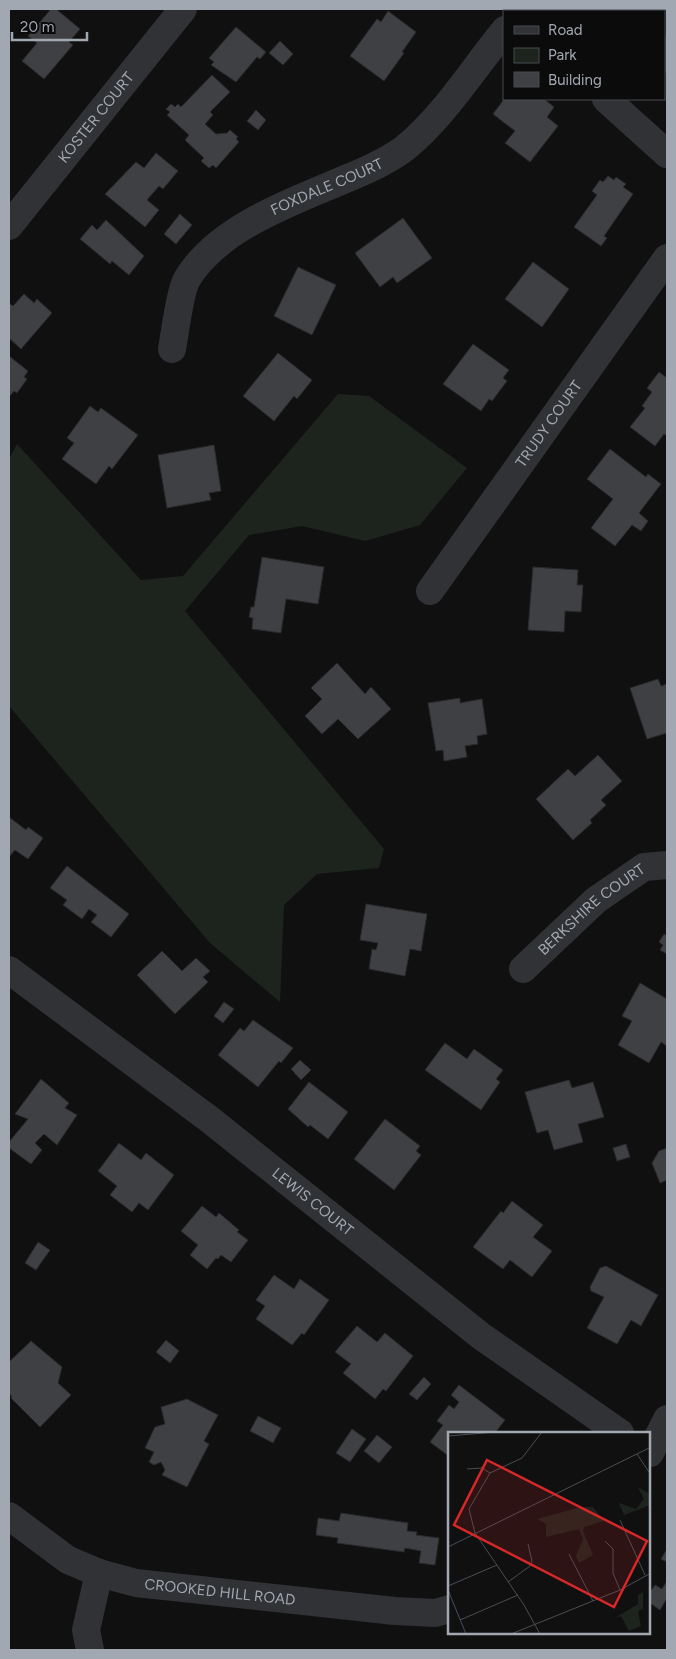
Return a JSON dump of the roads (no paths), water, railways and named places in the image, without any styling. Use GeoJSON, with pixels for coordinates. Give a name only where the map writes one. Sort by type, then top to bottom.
{"type":"FeatureCollection","features":[{"type":"Feature","properties":{"kind":"street","name":"KOSTER COURT"},"geometry":{"type":"LineString","coordinates":[[9,226],[183,9]]}},
{"type":"Feature","properties":{"kind":"street","name":"FOXDALE COURT"},"geometry":{"type":"LineString","coordinates":[[172,349],[186,280],[210,249],[240,229],[296,201],[374,167],[404,149],[430,124],[503,33]]}},
{"type":"Feature","properties":{"kind":"street"},"geometry":{"type":"LineString","coordinates":[[607,100],[667,154]]}},
{"type":"Feature","properties":{"kind":"street","name":"TRUDY COURT"},"geometry":{"type":"LineString","coordinates":[[430,591],[667,258]]}},
{"type":"Feature","properties":{"kind":"street","name":"BERKSHIRE COURT"},"geometry":{"type":"LineString","coordinates":[[523,970],[596,900],[644,867],[667,865]]}},
{"type":"Feature","properties":{"kind":"street","name":"LEWIS COURT"},"geometry":{"type":"LineString","coordinates":[[9,970],[209,1119],[481,1336],[619,1432]]}},
{"type":"Feature","properties":{"kind":"street"},"geometry":{"type":"LineString","coordinates":[[654,1454],[667,1419]]}},
{"type":"Feature","properties":{"kind":"street","name":"CROOKED HILL ROAD"},"geometry":{"type":"LineString","coordinates":[[9,1516],[68,1560],[99,1573],[136,1583],[333,1606],[435,1613],[448,1610]]}},
{"type":"Feature","properties":{"kind":"street"},"geometry":{"type":"LineString","coordinates":[[90,1650],[86,1630],[99,1573]]}}]}
